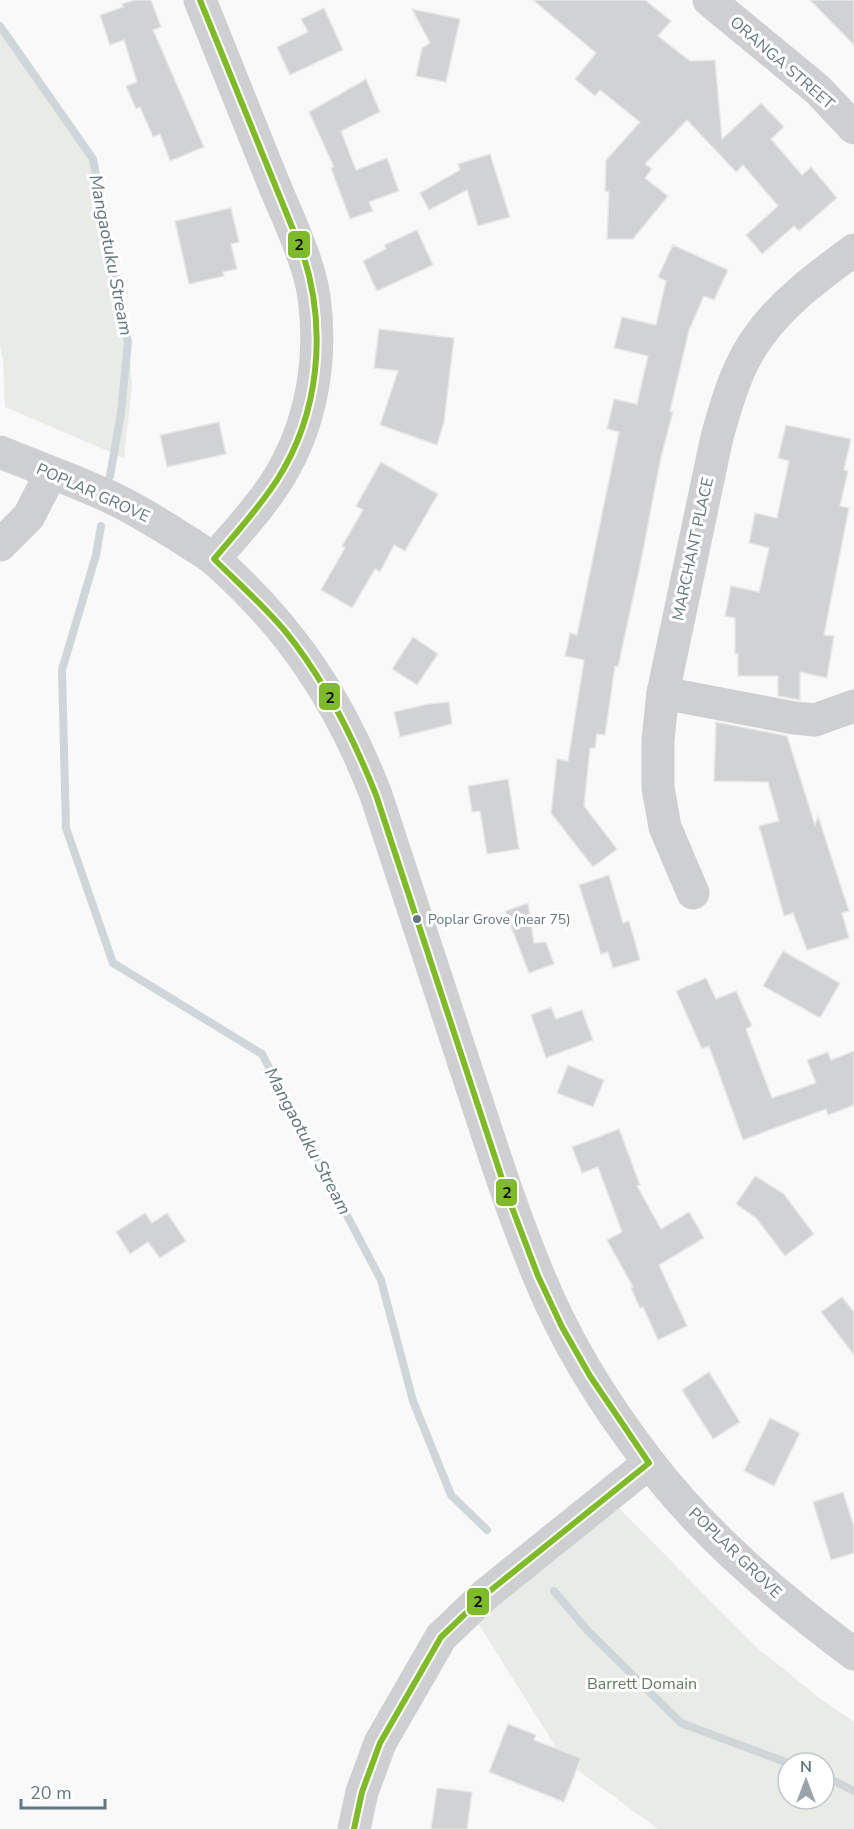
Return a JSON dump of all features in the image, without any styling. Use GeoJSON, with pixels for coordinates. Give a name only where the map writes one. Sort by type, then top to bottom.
{"type":"FeatureCollection","features":[{"type":"Feature","properties":{"kind":"street"},"geometry":{"type":"LineString","coordinates":[[200,0],[300,249],[314,297],[316,341],[314,386],[303,426],[286,465],[264,500],[214,559]]}},
{"type":"Feature","properties":{"kind":"street","name":"ORANGA STREET"},"geometry":{"type":"LineString","coordinates":[[709,0],[817,89],[854,129]]}},
{"type":"Feature","properties":{"kind":"street","name":"MARCHANT PLACE"},"geometry":{"type":"LineString","coordinates":[[693,893],[665,827],[658,788],[658,740],[663,693],[717,437],[741,366],[758,336],[786,304],[854,250]]}},
{"type":"Feature","properties":{"kind":"street","name":"POPLAR GROVE"},"geometry":{"type":"LineString","coordinates":[[0,452],[110,497],[159,524],[214,559],[267,610],[294,642],[320,679],[362,758],[508,1197],[538,1276],[562,1327],[590,1376],[649,1463],[705,1529],[793,1608],[854,1654]]}},
{"type":"Feature","properties":{"kind":"street"},"geometry":{"type":"LineString","coordinates":[[0,545],[30,516],[51,473]]}},
{"type":"Feature","properties":{"kind":"street"},"geometry":{"type":"LineString","coordinates":[[663,693],[815,720],[854,706]]}},
{"type":"Feature","properties":{"kind":"street"},"geometry":{"type":"LineString","coordinates":[[354,1829],[362,1792],[380,1743],[441,1636],[486,1594],[649,1463]]}},
{"type":"Feature","properties":{"kind":"green space"},"geometry":{"type":"Polygon","coordinates":[[[0,26],[93,159],[126,309],[132,385],[124,458],[5,407],[3,359],[0,347],[0,26]]]}},
{"type":"Feature","properties":{"kind":"green space","name":"Barrett Domain"},"geometry":{"type":"Polygon","coordinates":[[[612,1501],[754,1645],[818,1697],[854,1722],[854,1829],[658,1829],[564,1760],[468,1607],[612,1501]]]}},
{"type":"Feature","properties":{"kind":"building"},"geometry":{"type":"Polygon","coordinates":[[[134,0],[151,0],[161,27],[153,30],[204,147],[170,161],[160,134],[153,137],[140,107],[136,109],[126,86],[137,82],[124,40],[110,45],[100,15],[123,7],[122,4],[134,0]]]}},
{"type":"Feature","properties":{"kind":"building"},"geometry":{"type":"Polygon","coordinates":[[[533,0],[645,0],[671,21],[658,36],[690,61],[715,60],[722,139],[761,103],[784,127],[771,139],[802,175],[811,167],[837,198],[799,231],[794,226],[762,254],[746,235],[778,206],[743,165],[736,172],[687,120],[645,164],[652,169],[645,178],[668,196],[633,239],[607,239],[609,192],[605,191],[606,160],[640,122],[600,90],[595,96],[575,79],[596,53],[533,0]]]}},
{"type":"Feature","properties":{"kind":"building"},"geometry":{"type":"Polygon","coordinates":[[[810,0],[854,0],[854,45],[810,0]]]}},
{"type":"Feature","properties":{"kind":"building"},"geometry":{"type":"Polygon","coordinates":[[[324,8],[343,50],[290,75],[277,47],[308,32],[301,19],[324,8]]]}},
{"type":"Feature","properties":{"kind":"building"},"geometry":{"type":"Polygon","coordinates":[[[412,9],[460,19],[446,82],[416,76],[422,48],[430,43],[412,9]]]}},
{"type":"Feature","properties":{"kind":"building"},"geometry":{"type":"Polygon","coordinates":[[[366,79],[380,112],[341,131],[356,170],[387,158],[399,191],[369,202],[373,211],[350,219],[331,168],[334,167],[309,112],[366,79]]]}},
{"type":"Feature","properties":{"kind":"building"},"geometry":{"type":"Polygon","coordinates":[[[490,154],[510,217],[478,226],[467,190],[429,210],[420,193],[460,170],[458,164],[490,154]]]}},
{"type":"Feature","properties":{"kind":"building"},"geometry":{"type":"Polygon","coordinates":[[[231,208],[239,242],[231,244],[237,269],[223,272],[224,276],[189,284],[175,221],[231,208]]]}},
{"type":"Feature","properties":{"kind":"building"},"geometry":{"type":"Polygon","coordinates":[[[417,230],[433,265],[377,291],[363,261],[386,249],[384,245],[417,230]]]}},
{"type":"Feature","properties":{"kind":"building"},"geometry":{"type":"Polygon","coordinates":[[[673,245],[728,270],[714,300],[704,296],[689,330],[670,411],[673,412],[661,457],[618,667],[615,666],[605,735],[597,734],[595,748],[590,748],[584,806],[617,849],[593,867],[551,813],[557,759],[568,761],[584,660],[565,656],[570,633],[577,635],[619,432],[607,429],[614,399],[637,404],[648,356],[614,348],[622,317],[656,325],[666,281],[658,277],[673,245]]]}},
{"type":"Feature","properties":{"kind":"building"},"geometry":{"type":"Polygon","coordinates":[[[379,329],[454,338],[444,422],[437,445],[380,425],[398,371],[374,368],[379,329]]]}},
{"type":"Feature","properties":{"kind":"building"},"geometry":{"type":"Polygon","coordinates":[[[219,422],[226,454],[167,467],[160,435],[219,422]]]}},
{"type":"Feature","properties":{"kind":"building"},"geometry":{"type":"Polygon","coordinates":[[[786,425],[851,439],[844,470],[848,471],[840,506],[849,508],[824,635],[834,636],[827,678],[800,672],[800,700],[778,696],[778,676],[738,676],[738,654],[735,654],[735,618],[725,616],[731,586],[759,592],[769,548],[749,543],[755,513],[777,518],[789,461],[778,458],[786,425]]]}},
{"type":"Feature","properties":{"kind":"building"},"geometry":{"type":"Polygon","coordinates":[[[381,462],[438,494],[405,551],[394,545],[380,572],[375,569],[352,608],[321,590],[345,548],[342,546],[363,510],[356,506],[381,462]]]}},
{"type":"Feature","properties":{"kind":"building"},"geometry":{"type":"Polygon","coordinates":[[[413,637],[438,654],[417,685],[392,669],[413,637]]]}},
{"type":"Feature","properties":{"kind":"building"},"geometry":{"type":"Polygon","coordinates":[[[449,702],[452,724],[400,737],[394,712],[449,702]]]}},
{"type":"Feature","properties":{"kind":"building"},"geometry":{"type":"Polygon","coordinates":[[[716,722],[787,736],[815,825],[818,816],[849,911],[842,913],[849,938],[807,950],[793,913],[784,916],[759,826],[779,821],[768,782],[714,781],[716,722]]]}},
{"type":"Feature","properties":{"kind":"building"},"geometry":{"type":"Polygon","coordinates":[[[508,779],[519,849],[487,854],[480,811],[472,812],[468,786],[508,779]]]}},
{"type":"Feature","properties":{"kind":"building"},"geometry":{"type":"Polygon","coordinates":[[[609,875],[623,923],[629,921],[640,960],[613,968],[608,952],[601,954],[579,885],[609,875]]]}},
{"type":"Feature","properties":{"kind":"building"},"geometry":{"type":"Polygon","coordinates":[[[528,903],[534,943],[546,942],[554,964],[529,973],[505,911],[528,903]]]}},
{"type":"Feature","properties":{"kind":"building"},"geometry":{"type":"Polygon","coordinates":[[[783,951],[840,983],[820,1018],[763,986],[783,951]]]}},
{"type":"Feature","properties":{"kind":"building"},"geometry":{"type":"Polygon","coordinates":[[[706,978],[716,999],[736,991],[752,1026],[746,1029],[772,1098],[816,1083],[807,1060],[828,1052],[831,1060],[854,1051],[854,1105],[828,1115],[826,1109],[743,1140],[709,1046],[702,1049],[676,991],[706,978]]]}},
{"type":"Feature","properties":{"kind":"building"},"geometry":{"type":"Polygon","coordinates":[[[551,1007],[556,1019],[582,1010],[593,1040],[546,1058],[531,1015],[551,1007]]]}},
{"type":"Feature","properties":{"kind":"building"},"geometry":{"type":"Polygon","coordinates":[[[568,1065],[604,1080],[593,1107],[557,1093],[568,1065]]]}},
{"type":"Feature","properties":{"kind":"building"},"geometry":{"type":"Polygon","coordinates":[[[619,1129],[640,1185],[637,1186],[661,1229],[689,1212],[704,1238],[659,1265],[687,1326],[658,1340],[643,1307],[640,1308],[631,1288],[633,1287],[607,1240],[622,1232],[598,1167],[582,1173],[572,1147],[619,1129]]]}},
{"type":"Feature","properties":{"kind":"building"},"geometry":{"type":"Polygon","coordinates":[[[755,1176],[783,1193],[814,1234],[785,1256],[756,1218],[736,1204],[755,1176]]]}},
{"type":"Feature","properties":{"kind":"building"},"geometry":{"type":"Polygon","coordinates":[[[145,1213],[152,1223],[167,1213],[186,1241],[160,1258],[148,1242],[130,1254],[116,1232],[145,1213]]]}},
{"type":"Feature","properties":{"kind":"building"},"geometry":{"type":"Polygon","coordinates":[[[842,1297],[854,1312],[854,1355],[821,1312],[842,1297]]]}},
{"type":"Feature","properties":{"kind":"building"},"geometry":{"type":"Polygon","coordinates":[[[709,1372],[740,1422],[713,1439],[682,1390],[709,1372]]]}},
{"type":"Feature","properties":{"kind":"building"},"geometry":{"type":"Polygon","coordinates":[[[770,1418],[800,1433],[774,1486],[744,1471],[770,1418]]]}},
{"type":"Feature","properties":{"kind":"building"},"geometry":{"type":"Polygon","coordinates":[[[843,1492],[854,1527],[854,1553],[831,1560],[813,1502],[843,1492]]]}},
{"type":"Feature","properties":{"kind":"building"},"geometry":{"type":"Polygon","coordinates":[[[508,1724],[536,1735],[534,1740],[581,1758],[564,1802],[489,1772],[508,1724]]]}},
{"type":"Feature","properties":{"kind":"building"},"geometry":{"type":"Polygon","coordinates":[[[437,1788],[472,1792],[467,1829],[431,1829],[437,1788]]]}},
{"type":"Feature","properties":{"kind":"waterway","name":"Mangaotuku Stream"},"geometry":{"type":"LineString","coordinates":[[0,26],[93,159],[128,342],[121,413],[110,476]]}},
{"type":"Feature","properties":{"kind":"waterway","name":"Mangaotuku Stream"},"geometry":{"type":"LineString","coordinates":[[101,526],[96,555],[62,670],[66,828],[113,963],[262,1054],[381,1280],[413,1401],[451,1495],[487,1530]]}},
{"type":"Feature","properties":{"kind":"waterway","name":"Mangaotuku Stream"},"geometry":{"type":"LineString","coordinates":[[554,1591],[587,1630],[681,1723],[776,1759]]}},
{"type":"Feature","properties":{"kind":"waterway","name":"Mangaotuku Stream"},"geometry":{"type":"LineString","coordinates":[[836,1782],[854,1791]]}},
{"type":"Feature","properties":{"kind":"transit line","name":"2"},"geometry":{"type":"LineString","coordinates":[[200,0],[303,254],[311,282],[317,340],[310,399],[303,427],[291,454],[263,500],[214,559],[285,631],[313,669],[348,731],[376,795],[508,1197],[538,1276],[562,1327],[590,1376],[649,1463],[486,1594],[441,1637],[380,1743],[362,1792],[354,1829]]}},
{"type":"Feature","properties":{"kind":"place","name":"Poplar Grove (near 75)"},"geometry":{"type":"Point","coordinates":[417,919]}}]}
